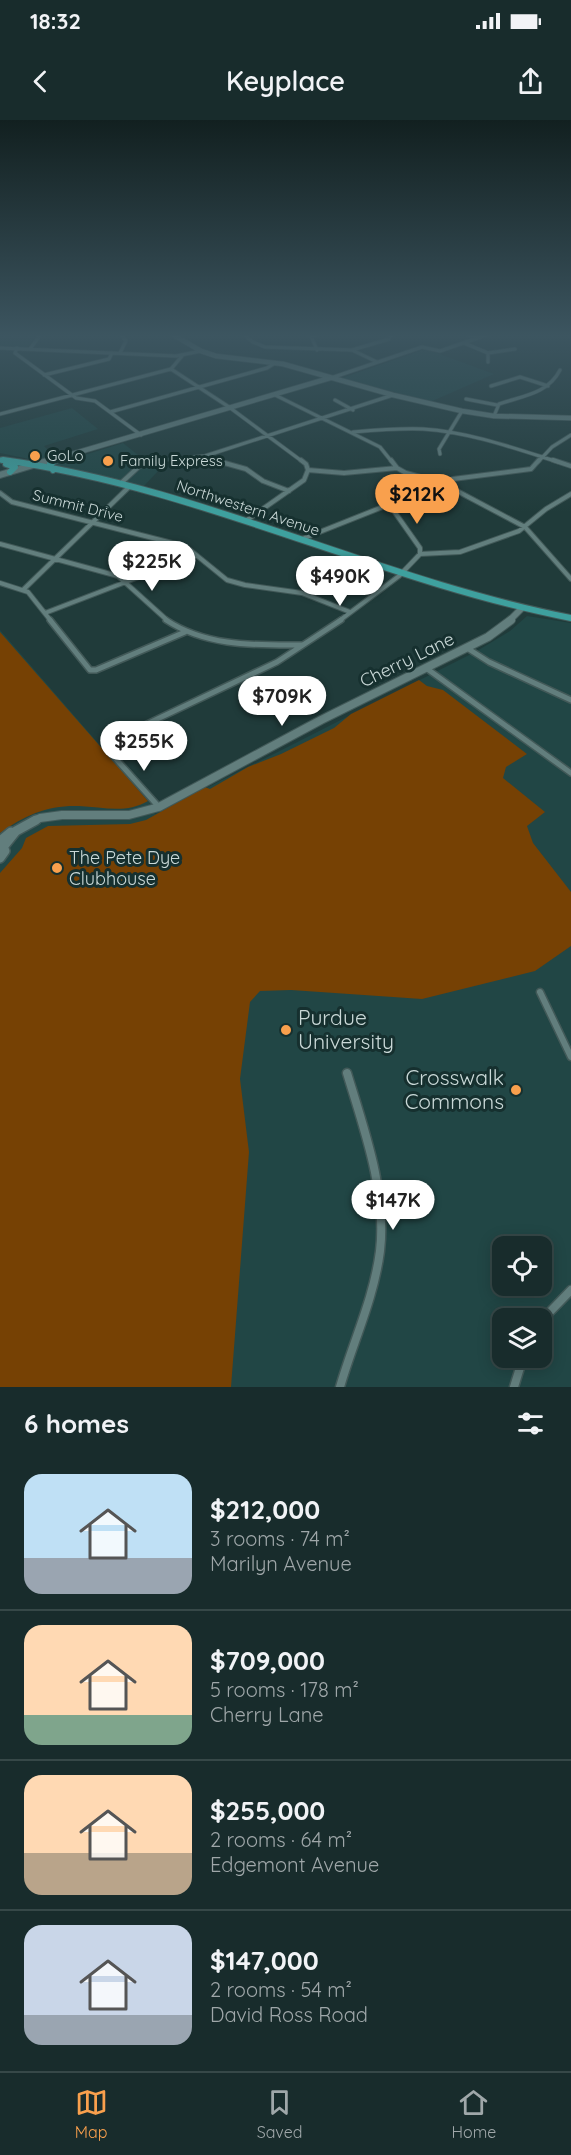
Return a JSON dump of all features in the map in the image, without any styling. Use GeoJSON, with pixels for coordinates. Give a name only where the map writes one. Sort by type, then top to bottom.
{"type":"FeatureCollection","features":[{"type":"Feature","properties":{"kind":"main road"},"geometry":{"type":"LineString","coordinates":[[53,470],[50,464],[58,459]]}},
{"type":"Feature","properties":{"kind":"main road"},"geometry":{"type":"LineString","coordinates":[[0,460],[15,466],[10,472]]}},
{"type":"Feature","properties":{"kind":"main road","name":"Northwestern Avenue"},"geometry":{"type":"LineString","coordinates":[[0,460],[130,486],[180,499],[402,573],[521,609],[571,618]]}},
{"type":"Feature","properties":{"kind":"street"},"geometry":{"type":"LineString","coordinates":[[69,393],[76,398],[95,401],[141,435]]}},
{"type":"Feature","properties":{"kind":"street"},"geometry":{"type":"LineString","coordinates":[[0,414],[79,393]]}},
{"type":"Feature","properties":{"kind":"street"},"geometry":{"type":"LineString","coordinates":[[110,412],[177,393]]}},
{"type":"Feature","properties":{"kind":"street"},"geometry":{"type":"LineString","coordinates":[[208,393],[302,459],[308,470]]}},
{"type":"Feature","properties":{"kind":"street"},"geometry":{"type":"LineString","coordinates":[[0,475],[281,393]]}},
{"type":"Feature","properties":{"kind":"street"},"geometry":{"type":"LineString","coordinates":[[386,393],[494,416],[571,418]]}},
{"type":"Feature","properties":{"kind":"street"},"geometry":{"type":"LineString","coordinates":[[466,399],[497,405],[529,393]]}},
{"type":"Feature","properties":{"kind":"street"},"geometry":{"type":"LineString","coordinates":[[275,395],[380,447],[397,468],[420,478],[442,483],[525,527],[571,579]]}},
{"type":"Feature","properties":{"kind":"street"},"geometry":{"type":"LineString","coordinates":[[120,484],[145,461],[200,457],[353,410],[393,395]]}},
{"type":"Feature","properties":{"kind":"street"},"geometry":{"type":"LineString","coordinates":[[335,400],[353,410]]}},
{"type":"Feature","properties":{"kind":"street"},"geometry":{"type":"LineString","coordinates":[[494,416],[497,405]]}},
{"type":"Feature","properties":{"kind":"street"},"geometry":{"type":"LineString","coordinates":[[440,454],[439,449],[462,411]]}},
{"type":"Feature","properties":{"kind":"street"},"geometry":{"type":"LineString","coordinates":[[352,432],[401,429],[451,432],[571,466]]}},
{"type":"Feature","properties":{"kind":"street"},"geometry":{"type":"LineString","coordinates":[[302,539],[442,483],[467,476],[531,469],[552,447],[571,435]]}},
{"type":"Feature","properties":{"kind":"street"},"geometry":{"type":"LineString","coordinates":[[200,457],[246,469],[263,481],[289,491]]}},
{"type":"Feature","properties":{"kind":"street"},"geometry":{"type":"LineString","coordinates":[[308,470],[345,473],[397,468]]}},
{"type":"Feature","properties":{"kind":"street"},"geometry":{"type":"LineString","coordinates":[[247,520],[304,480],[308,470]]}},
{"type":"Feature","properties":{"kind":"street"},"geometry":{"type":"LineString","coordinates":[[23,590],[130,486]]}},
{"type":"Feature","properties":{"kind":"street","name":"Summit Drive"},"geometry":{"type":"LineString","coordinates":[[0,493],[12,502],[180,545],[196,555],[221,577],[236,583],[293,591],[320,598],[351,612]]}},
{"type":"Feature","properties":{"kind":"street"},"geometry":{"type":"LineString","coordinates":[[420,554],[460,552],[519,531],[546,508],[571,494]]}},
{"type":"Feature","properties":{"kind":"street"},"geometry":{"type":"LineString","coordinates":[[159,807],[107,748],[107,743],[256,674],[304,645],[402,573],[420,554],[420,548],[389,504]]}},
{"type":"Feature","properties":{"kind":"street"},"geometry":{"type":"LineString","coordinates":[[0,544],[113,574],[127,582],[160,615],[185,632],[220,642],[242,645],[304,645]]}},
{"type":"Feature","properties":{"kind":"street"},"geometry":{"type":"LineString","coordinates":[[45,613],[196,555]]}},
{"type":"Feature","properties":{"kind":"street"},"geometry":{"type":"LineString","coordinates":[[0,583],[28,592],[88,669],[96,670],[185,632]]}},
{"type":"Feature","properties":{"kind":"street","name":"Cherry Lane"},"geometry":{"type":"LineString","coordinates":[[1,843],[37,819],[62,814],[129,815],[159,807],[321,720],[467,648],[505,626],[521,609]]}},
{"type":"Feature","properties":{"kind":"street"},"geometry":{"type":"LineString","coordinates":[[467,648],[489,662],[571,700]]}},
{"type":"Feature","properties":{"kind":"street"},"geometry":{"type":"LineString","coordinates":[[426,668],[571,773]]}},
{"type":"Feature","properties":{"kind":"street"},"geometry":{"type":"LineString","coordinates":[[0,858],[5,851],[1,843]]}},
{"type":"Feature","properties":{"kind":"street"},"geometry":{"type":"LineString","coordinates":[[540,992],[571,1058]]}},
{"type":"Feature","properties":{"kind":"street"},"geometry":{"type":"LineString","coordinates":[[340,1387],[367,1304],[380,1249],[379,1206],[364,1134],[347,1073]]}},
{"type":"Feature","properties":{"kind":"street"},"geometry":{"type":"LineString","coordinates":[[552,1310],[571,1290]]}},
{"type":"Feature","properties":{"kind":"street"},"geometry":{"type":"LineString","coordinates":[[514,1387],[520,1368]]}},
{"type":"Feature","properties":{"kind":"shaded area"},"geometry":{"type":"Polygon","coordinates":[[[397,393],[450,393],[430,402],[397,393]]]}},
{"type":"Feature","properties":{"kind":"shaded area"},"geometry":{"type":"Polygon","coordinates":[[[72,408],[98,429],[44,446],[55,457],[39,461],[0,453],[0,428],[72,408]]]}},
{"type":"Feature","properties":{"kind":"shaded area"},"geometry":{"type":"Polygon","coordinates":[[[123,443],[143,459],[137,465],[159,470],[144,486],[53,465],[123,443]]]}},
{"type":"Feature","properties":{"kind":"shaded area","name":"Purdue University"},"geometry":{"type":"Polygon","coordinates":[[[527,616],[571,623],[571,1387],[0,1387],[0,630],[150,803],[147,807],[155,814],[477,651],[510,631],[527,616]]]}},
{"type":"Feature","properties":{"kind":"shaded area"},"geometry":{"type":"Polygon","coordinates":[[[0,632],[148,801],[123,809],[68,806],[47,809],[28,816],[0,833],[0,632]]]}},
{"type":"Feature","properties":{"kind":"shaded area"},"geometry":{"type":"Polygon","coordinates":[[[419,680],[427,686],[443,690],[527,754],[506,767],[503,778],[545,812],[527,826],[533,843],[571,892],[571,946],[535,971],[422,999],[291,990],[260,991],[250,1002],[240,1079],[249,1152],[231,1387],[0,1387],[0,873],[22,848],[26,838],[48,826],[130,824],[146,820],[205,787],[210,789],[248,767],[334,728],[351,714],[419,680]]]}},
{"type":"Feature","properties":{"kind":"place","name":"GoLo"},"geometry":{"type":"Point","coordinates":[35,456]}},
{"type":"Feature","properties":{"kind":"place","name":"Family Express"},"geometry":{"type":"Point","coordinates":[108,461]}},
{"type":"Feature","properties":{"kind":"place","name":"The Pete Dye Clubhouse"},"geometry":{"type":"Point","coordinates":[57,868]}},
{"type":"Feature","properties":{"kind":"place","name":"Purdue University"},"geometry":{"type":"Point","coordinates":[286,1030]}},
{"type":"Feature","properties":{"kind":"place","name":"Crosswalk Commons"},"geometry":{"type":"Point","coordinates":[516,1090]}}]}
